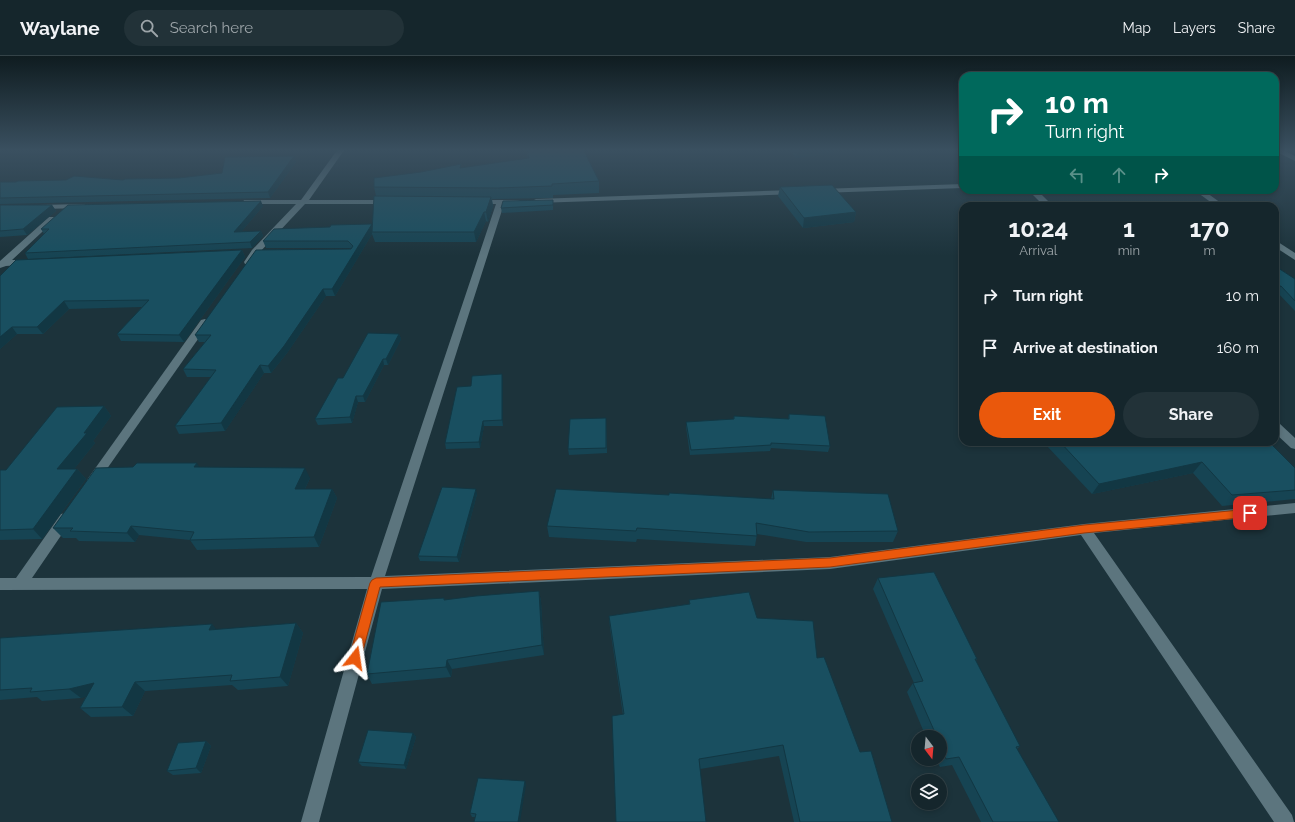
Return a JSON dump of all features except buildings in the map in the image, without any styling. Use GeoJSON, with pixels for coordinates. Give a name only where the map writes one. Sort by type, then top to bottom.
{"type":"FeatureCollection","features":[{"type":"Feature","properties":{"kind":"street"},"geometry":{"type":"LineString","coordinates":[[241,271],[255,252],[304,201],[316,185]]}},
{"type":"Feature","properties":{"kind":"street"},"geometry":{"type":"LineString","coordinates":[[469,202],[500,203],[959,186]]}},
{"type":"Feature","properties":{"kind":"street"},"geometry":{"type":"LineString","coordinates":[[1036,194],[1045,202]]}},
{"type":"Feature","properties":{"kind":"street"},"geometry":{"type":"LineString","coordinates":[[1204,194],[1215,202]]}},
{"type":"Feature","properties":{"kind":"street"},"geometry":{"type":"LineString","coordinates":[[240,202],[398,202]]}},
{"type":"Feature","properties":{"kind":"street"},"geometry":{"type":"LineString","coordinates":[[310,822],[376,583],[500,203]]}},
{"type":"Feature","properties":{"kind":"street"},"geometry":{"type":"LineString","coordinates":[[1,265],[67,206]]}},
{"type":"Feature","properties":{"kind":"street"},"geometry":{"type":"LineString","coordinates":[[30,207],[90,206]]}},
{"type":"Feature","properties":{"kind":"street"},"geometry":{"type":"LineString","coordinates":[[1279,246],[1295,257]]}},
{"type":"Feature","properties":{"kind":"street"},"geometry":{"type":"LineString","coordinates":[[241,252],[271,252]]}},
{"type":"Feature","properties":{"kind":"street"},"geometry":{"type":"LineString","coordinates":[[1,265],[42,262]]}},
{"type":"Feature","properties":{"kind":"street"},"geometry":{"type":"LineString","coordinates":[[89,486],[214,310]]}},
{"type":"Feature","properties":{"kind":"street"},"geometry":{"type":"LineString","coordinates":[[1279,430],[1295,445]]}},
{"type":"Feature","properties":{"kind":"street"},"geometry":{"type":"LineString","coordinates":[[0,584],[376,583],[830,563],[1084,529],[1295,508]]}},
{"type":"Feature","properties":{"kind":"street"},"geometry":{"type":"LineString","coordinates":[[20,584],[70,512]]}},
{"type":"Feature","properties":{"kind":"street"},"geometry":{"type":"LineString","coordinates":[[1084,529],[1285,822]]}},
{"type":"Feature","properties":{"kind":"route"},"geometry":{"type":"LineString","coordinates":[[355,658],[376,583],[830,563],[1084,529],[1250,513]]}}]}
